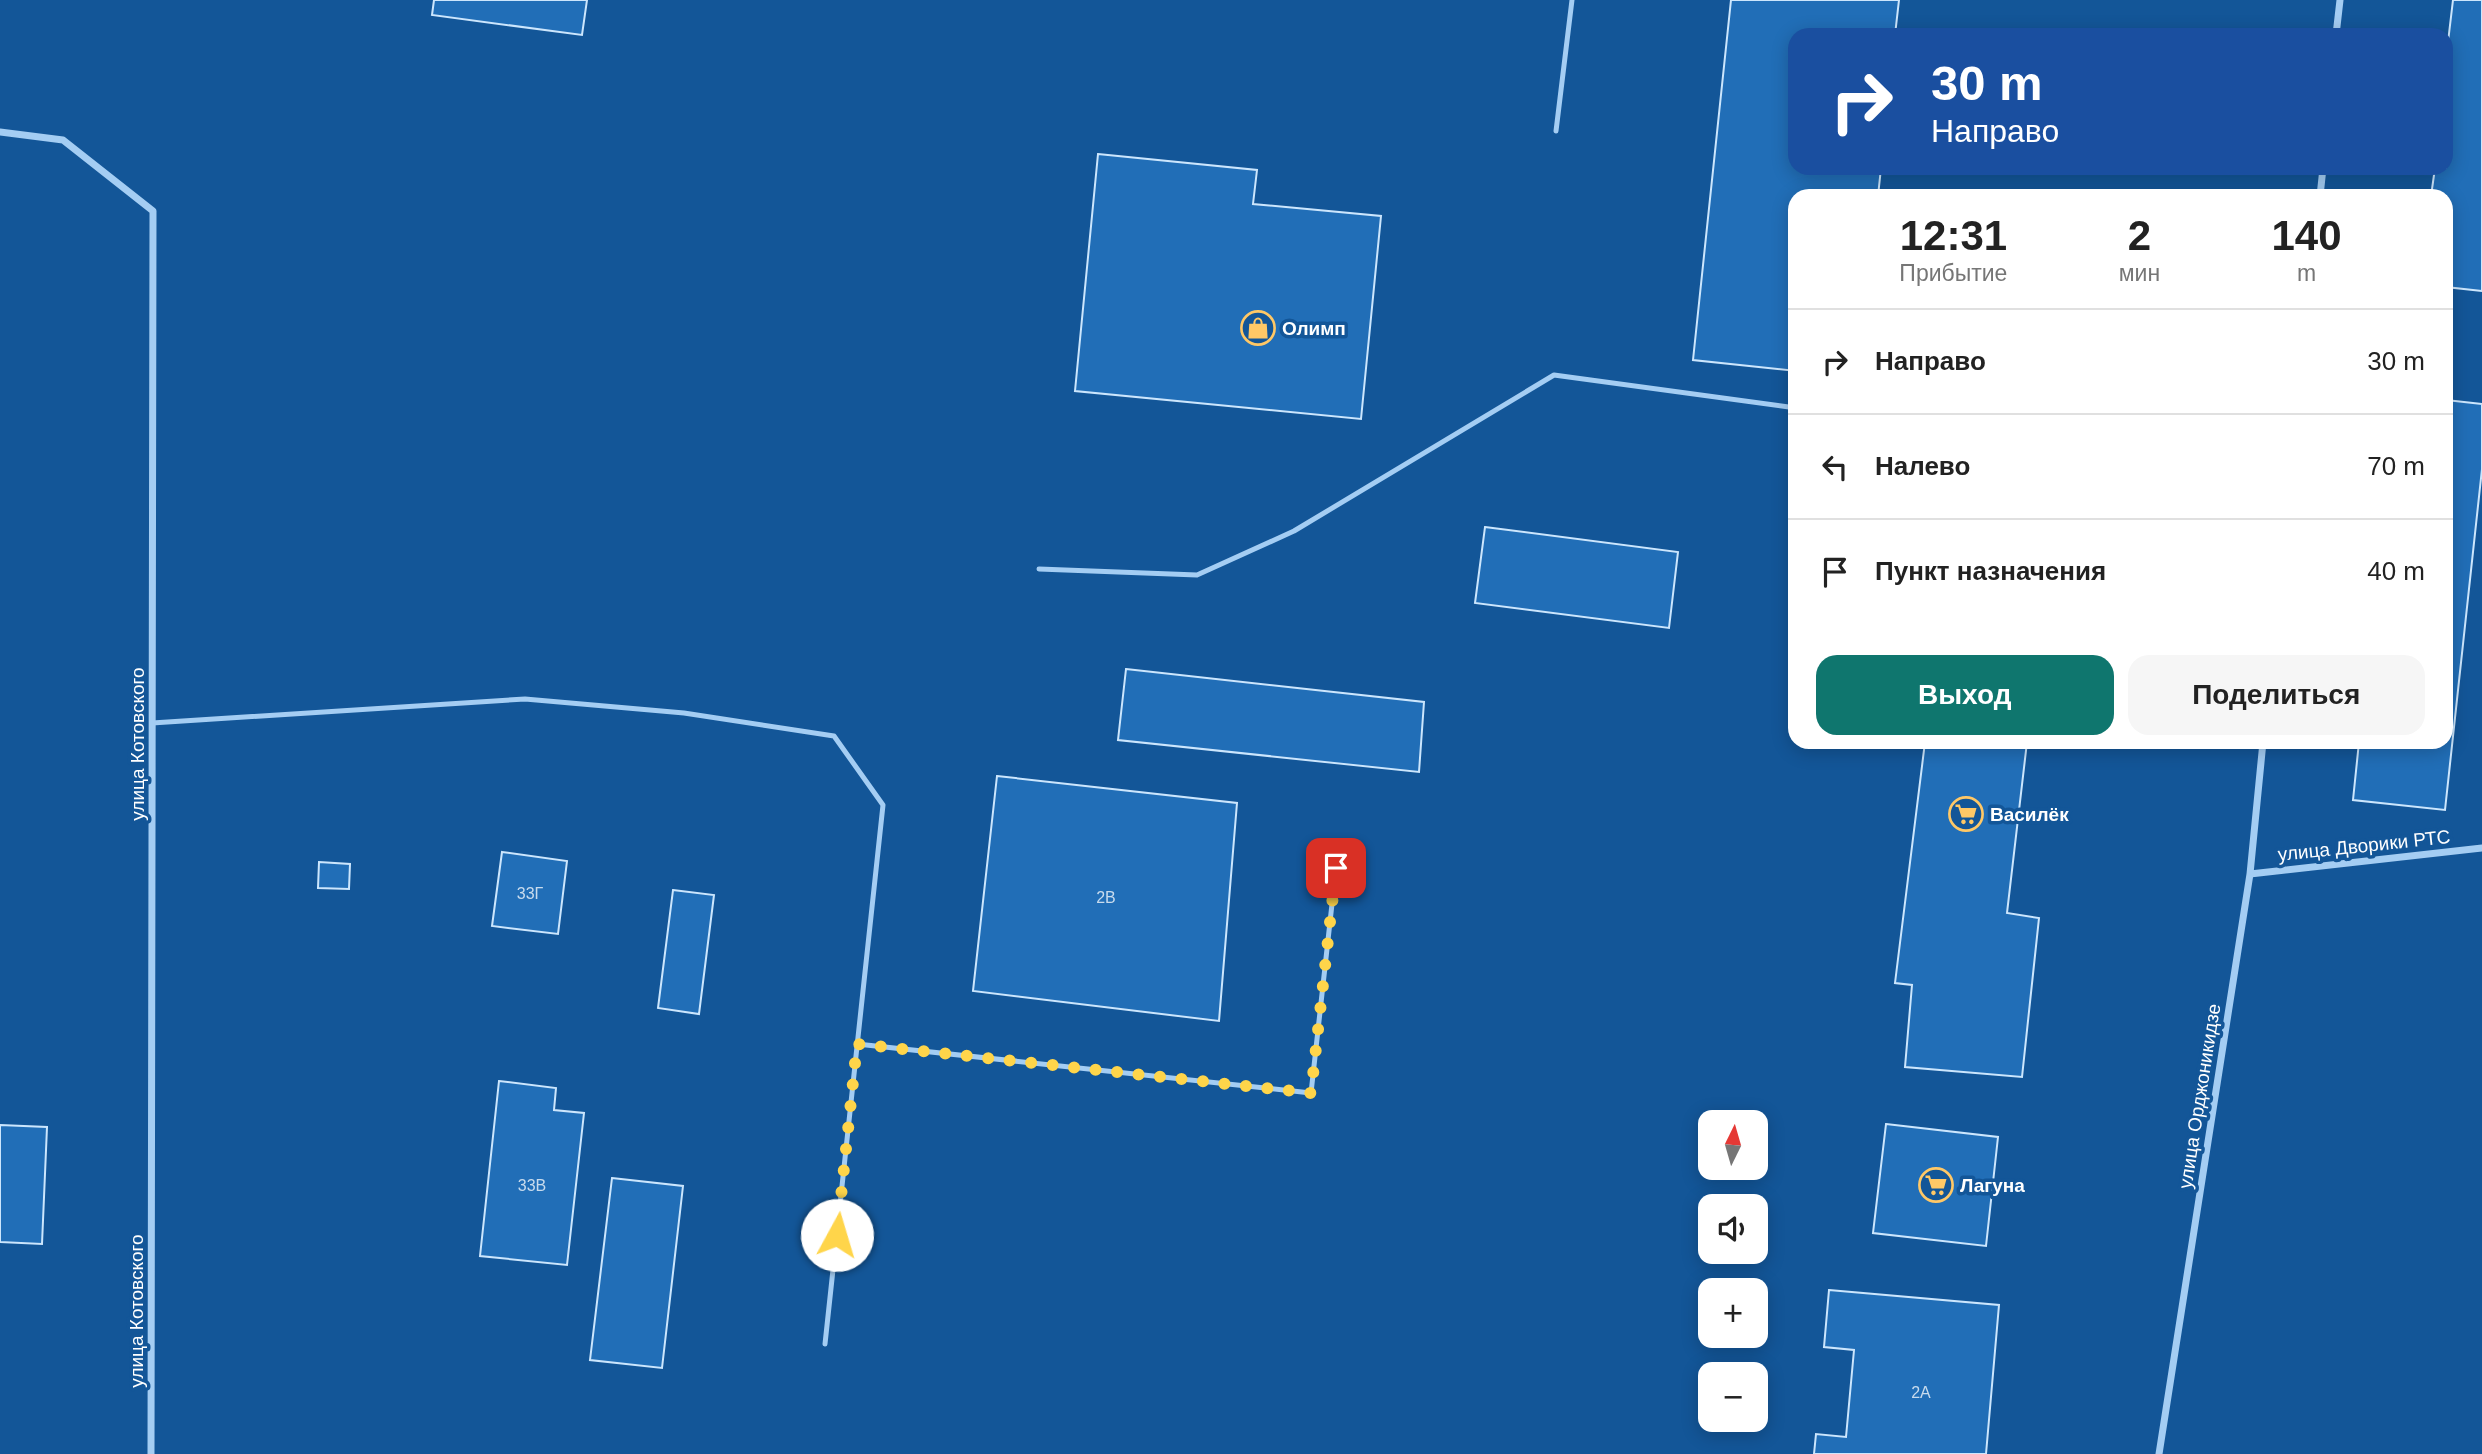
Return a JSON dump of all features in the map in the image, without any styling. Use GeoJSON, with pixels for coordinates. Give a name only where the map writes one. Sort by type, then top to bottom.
{"type":"FeatureCollection","features":[{"type":"Feature","properties":{"kind":"street"},"geometry":{"type":"LineString","coordinates":[[2337,28],[2340,0]]}},
{"type":"Feature","properties":{"kind":"street","name":"улица Котовского"},"geometry":{"type":"LineString","coordinates":[[0,132],[63,140],[153,211],[151,1454]]}},
{"type":"Feature","properties":{"kind":"street","name":"улица Орджоникидзе"},"geometry":{"type":"LineString","coordinates":[[2159,1454],[2250,874],[2262,749]]}},
{"type":"Feature","properties":{"kind":"street","name":"улица Дворики РТС"},"geometry":{"type":"LineString","coordinates":[[2250,874],[2482,848]]}},
{"type":"Feature","properties":{"kind":"lane"},"geometry":{"type":"LineString","coordinates":[[1556,131],[1572,0]]}},
{"type":"Feature","properties":{"kind":"lane"},"geometry":{"type":"LineString","coordinates":[[1039,569],[1197,575],[1293,531],[1553,375],[1788,407]]}},
{"type":"Feature","properties":{"kind":"lane"},"geometry":{"type":"LineString","coordinates":[[152,723],[525,699],[684,713],[834,736],[883,805],[825,1344]]}},
{"type":"Feature","properties":{"kind":"lane"},"geometry":{"type":"LineString","coordinates":[[857,1044],[1311,1093],[1336,868]]}},
{"type":"Feature","properties":{"kind":"building"},"geometry":{"type":"Polygon","coordinates":[[[434,0],[587,0],[582,35],[432,15],[434,0]]]}},
{"type":"Feature","properties":{"kind":"building"},"geometry":{"type":"Polygon","coordinates":[[[1731,0],[1899,0],[1896,28],[1788,28],[1788,175],[1880,175],[1879,189],[1788,189],[1788,370],[1693,360],[1731,0]]]}},
{"type":"Feature","properties":{"kind":"building"},"geometry":{"type":"Polygon","coordinates":[[[2453,0],[2482,0],[2482,291],[2453,288],[2453,189],[2432,189],[2434,175],[2453,175],[2453,28],[2450,28],[2453,0]]]}},
{"type":"Feature","properties":{"kind":"building"},"geometry":{"type":"Polygon","coordinates":[[[1098,154],[1257,170],[1253,204],[1381,216],[1361,419],[1075,391],[1098,154]]]}},
{"type":"Feature","properties":{"kind":"building"},"geometry":{"type":"Polygon","coordinates":[[[2453,401],[2482,404],[2482,469],[2453,736],[2453,401]]]}},
{"type":"Feature","properties":{"kind":"building"},"geometry":{"type":"Polygon","coordinates":[[[1485,527],[1678,552],[1669,628],[1475,603],[1485,527]]]}},
{"type":"Feature","properties":{"kind":"building"},"geometry":{"type":"Polygon","coordinates":[[[1126,669],[1424,702],[1419,772],[1118,740],[1126,669]]]}},
{"type":"Feature","properties":{"kind":"building"},"geometry":{"type":"Polygon","coordinates":[[[1924,749],[2026,749],[2007,913],[2039,918],[2022,1077],[1905,1067],[1912,985],[1895,983],[1924,749]]]}},
{"type":"Feature","properties":{"kind":"building"},"geometry":{"type":"Polygon","coordinates":[[[2358,749],[2452,749],[2445,810],[2353,800],[2358,749]]]}},
{"type":"Feature","properties":{"kind":"building"},"geometry":{"type":"Polygon","coordinates":[[[997,776],[1237,803],[1219,1021],[973,991],[997,776]]]}},
{"type":"Feature","properties":{"kind":"building"},"geometry":{"type":"Polygon","coordinates":[[[502,852],[567,861],[558,934],[492,926],[502,852]]]}},
{"type":"Feature","properties":{"kind":"building"},"geometry":{"type":"Polygon","coordinates":[[[319,862],[350,864],[349,889],[318,888],[319,862]]]}},
{"type":"Feature","properties":{"kind":"building"},"geometry":{"type":"Polygon","coordinates":[[[673,890],[714,895],[699,1014],[658,1008],[673,890]]]}},
{"type":"Feature","properties":{"kind":"building"},"geometry":{"type":"Polygon","coordinates":[[[499,1081],[556,1088],[554,1110],[584,1113],[567,1265],[480,1256],[499,1081]]]}},
{"type":"Feature","properties":{"kind":"building","name":"Лагуна"},"geometry":{"type":"Polygon","coordinates":[[[1886,1124],[1998,1137],[1986,1246],[1873,1233],[1886,1124]]]}},
{"type":"Feature","properties":{"kind":"building"},"geometry":{"type":"Polygon","coordinates":[[[0,1125],[47,1127],[42,1244],[0,1242],[0,1125]]]}},
{"type":"Feature","properties":{"kind":"building"},"geometry":{"type":"Polygon","coordinates":[[[612,1178],[683,1186],[662,1368],[590,1360],[612,1178]]]}},
{"type":"Feature","properties":{"kind":"building"},"geometry":{"type":"Polygon","coordinates":[[[1829,1290],[1999,1305],[1986,1454],[1814,1454],[1816,1434],[1846,1437],[1854,1350],[1824,1347],[1829,1290]]]}},
{"type":"Feature","properties":{"kind":"place","name":"Олимп"},"geometry":{"type":"Point","coordinates":[1258,328]}},
{"type":"Feature","properties":{"kind":"place","name":"Василёк"},"geometry":{"type":"Point","coordinates":[1966,814]}},
{"type":"Feature","properties":{"kind":"place","name":"Лагуна"},"geometry":{"type":"Point","coordinates":[1936,1185]}},
{"type":"Feature","properties":{"kind":"route"},"geometry":{"type":"LineString","coordinates":[[837,1235],[857,1044],[1311,1093],[1336,868]]}}]}
